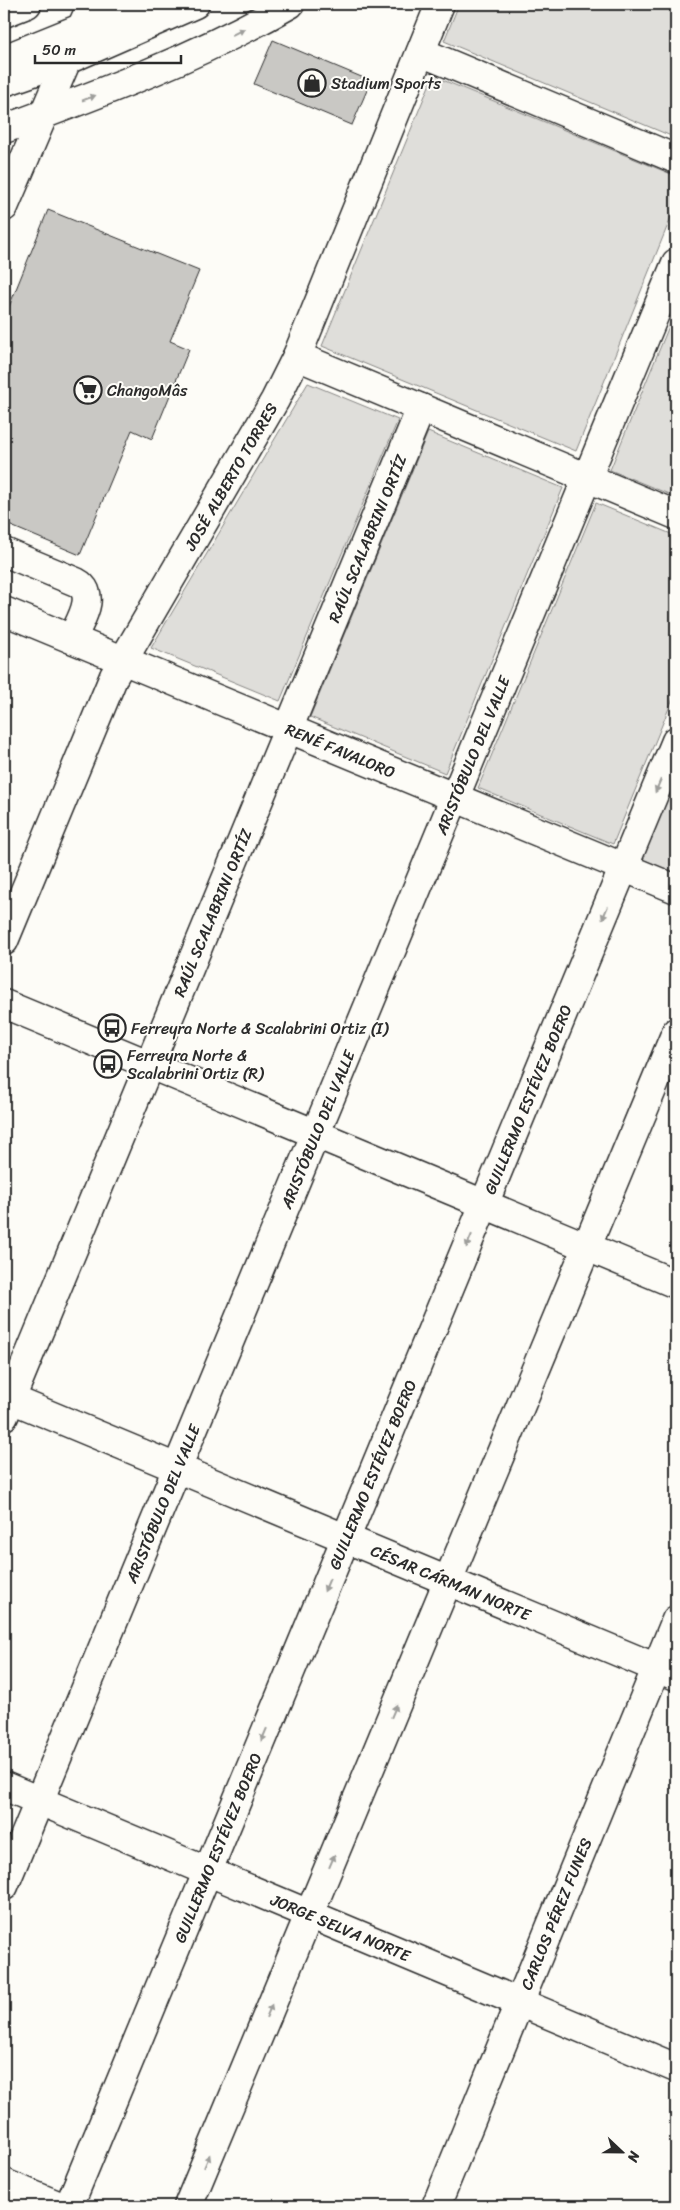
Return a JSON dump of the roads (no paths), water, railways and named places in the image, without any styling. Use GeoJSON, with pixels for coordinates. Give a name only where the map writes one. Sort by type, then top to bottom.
{"type":"FeatureCollection","features":[{"type":"Feature","properties":{"kind":"main road"},"geometry":{"type":"LineString","coordinates":[[4,12],[27,4]]}},
{"type":"Feature","properties":{"kind":"main road"},"geometry":{"type":"LineString","coordinates":[[4,207],[92,4]]}},
{"type":"Feature","properties":{"kind":"main road"},"geometry":{"type":"LineString","coordinates":[[4,59],[140,4]]}},
{"type":"Feature","properties":{"kind":"main road"},"geometry":{"type":"LineString","coordinates":[[4,129],[112,89],[164,67],[233,35],[290,4]]}},
{"type":"Feature","properties":{"kind":"main road","name":"JOSÉ ALBERTO TORRES"},"geometry":{"type":"LineString","coordinates":[[4,941],[102,703],[123,660],[275,400],[298,356],[440,4]]}},
{"type":"Feature","properties":{"kind":"main road"},"geometry":{"type":"LineString","coordinates":[[4,82],[67,60],[194,5]]}},
{"type":"Feature","properties":{"kind":"main road"},"geometry":{"type":"LineString","coordinates":[[421,52],[676,158]]}},
{"type":"Feature","properties":{"kind":"main road","name":"ARISTÓBULO DEL VALLE"},"geometry":{"type":"LineString","coordinates":[[4,1886],[676,263]]}},
{"type":"Feature","properties":{"kind":"main road"},"geometry":{"type":"LineString","coordinates":[[298,356],[676,515]]}},
{"type":"Feature","properties":{"kind":"main road","name":"RAÚL SCALABRINI ORTÍZ"},"geometry":{"type":"LineString","coordinates":[[6,1404],[150,1064],[421,408]]}},
{"type":"Feature","properties":{"kind":"main road"},"geometry":{"type":"LineString","coordinates":[[4,552],[76,582],[84,589],[87,595],[86,603],[72,639]]}},
{"type":"Feature","properties":{"kind":"main road","name":"RENÉ FAVALORO"},"geometry":{"type":"LineString","coordinates":[[4,611],[676,889]]}},
{"type":"Feature","properties":{"kind":"main road","name":"GUILLERMO ESTÉVEZ BOERO"},"geometry":{"type":"LineString","coordinates":[[69,2206],[676,741]]}},
{"type":"Feature","properties":{"kind":"main road"},"geometry":{"type":"LineString","coordinates":[[4,1004],[676,1284]]}},
{"type":"Feature","properties":{"kind":"main road"},"geometry":{"type":"LineString","coordinates":[[188,2206],[676,1032]]}},
{"type":"Feature","properties":{"kind":"main road","name":"CÉSAR CÁRMAN NORTE"},"geometry":{"type":"LineString","coordinates":[[6,1404],[177,1468],[666,1672]]}},
{"type":"Feature","properties":{"kind":"main road","name":"CARLOS PÉREZ FUNES"},"geometry":{"type":"LineString","coordinates":[[436,2206],[519,2002],[666,1672],[676,1620]]}},
{"type":"Feature","properties":{"kind":"main road","name":"JORGE SELVA NORTE"},"geometry":{"type":"LineString","coordinates":[[4,1786],[676,2068]]}},
{"type":"Feature","properties":{"kind":"main road"},"geometry":{"type":"LineString","coordinates":[[4,2183],[60,2206]]}},
{"type":"Feature","properties":{"kind":"place","name":"Stadium Sports"},"geometry":{"type":"Point","coordinates":[312,83]}},
{"type":"Feature","properties":{"kind":"place","name":"ChangoMâs"},"geometry":{"type":"Point","coordinates":[88,390]}},
{"type":"Feature","properties":{"kind":"place","name":"Ferreyra Norte & Scalabrini Ortiz (I)"},"geometry":{"type":"Point","coordinates":[112,1028]}},
{"type":"Feature","properties":{"kind":"place","name":"Ferreyra Norte & Scalabrini Ortiz (R)"},"geometry":{"type":"Point","coordinates":[108,1064]}}]}
